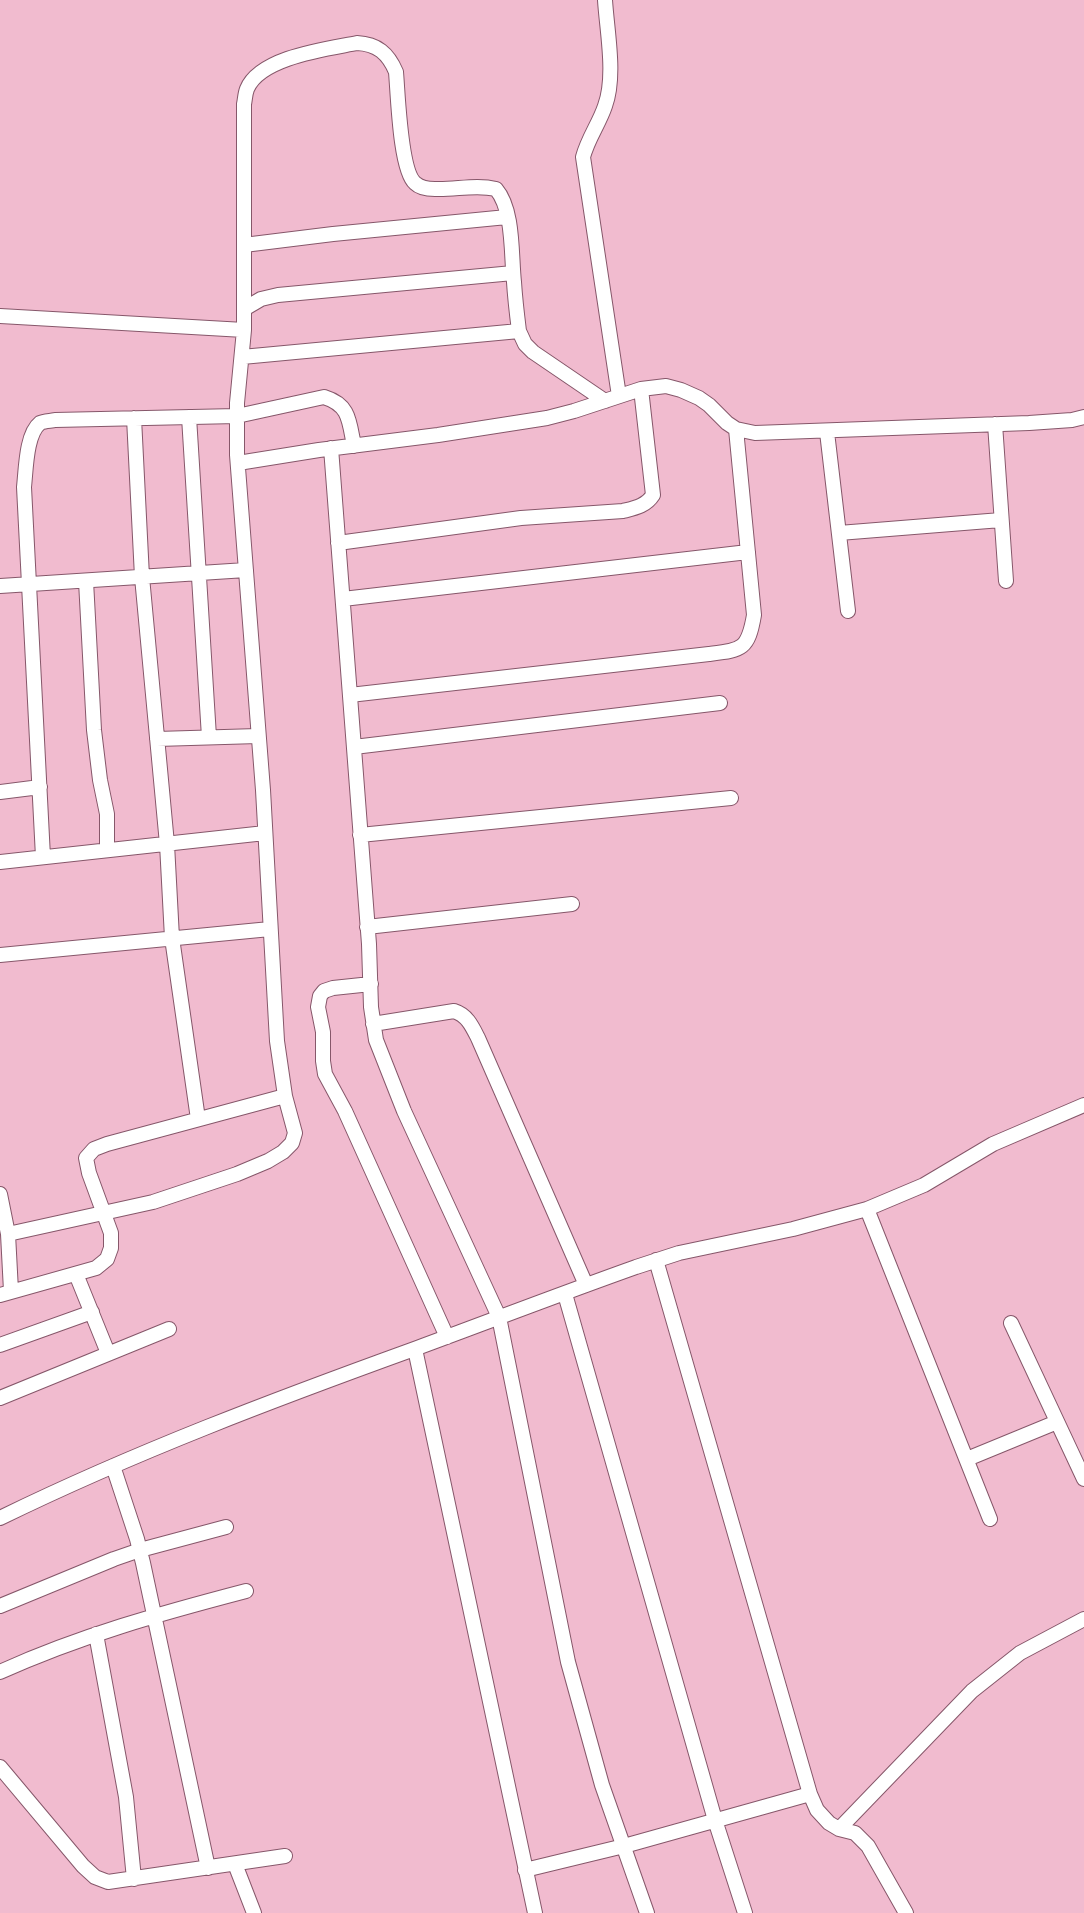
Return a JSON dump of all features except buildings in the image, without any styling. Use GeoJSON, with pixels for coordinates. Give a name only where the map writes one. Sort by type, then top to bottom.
{"type":"FeatureCollection","features":[{"type":"Feature","properties":{"kind":"street"},"geometry":{"type":"LineString","coordinates":[[605,0],[610,69],[609,89],[605,107],[586,144],[583,157],[619,396]]}},
{"type":"Feature","properties":{"kind":"street"},"geometry":{"type":"LineString","coordinates":[[8,1234],[153,1202],[208,1184],[243,1171],[283,1152],[292,1143],[295,1133],[285,1096],[277,1041],[265,833],[238,463],[237,416],[244,330],[244,104],[247,90],[258,75],[288,58],[357,43],[368,43],[378,47],[392,63],[396,72],[406,165],[414,182],[422,187],[435,189],[478,187],[496,189],[502,196],[508,217],[519,331],[525,344],[533,352],[605,401]]}},
{"type":"Feature","properties":{"kind":"street"},"geometry":{"type":"LineString","coordinates":[[244,245],[333,234],[508,217]]}},
{"type":"Feature","properties":{"kind":"street"},"geometry":{"type":"LineString","coordinates":[[244,309],[261,299],[278,295],[513,273]]}},
{"type":"Feature","properties":{"kind":"street"},"geometry":{"type":"LineString","coordinates":[[0,316],[244,330]]}},
{"type":"Feature","properties":{"kind":"street"},"geometry":{"type":"LineString","coordinates":[[242,357],[519,331]]}},
{"type":"Feature","properties":{"kind":"street"},"geometry":{"type":"LineString","coordinates":[[238,463],[331,448],[444,435],[547,418],[641,389],[666,386],[681,390],[704,402],[726,423],[736,429],[755,433],[827,432],[1050,422],[1084,417]]}},
{"type":"Feature","properties":{"kind":"street"},"geometry":{"type":"LineString","coordinates":[[338,543],[522,518],[623,511],[638,507],[648,502],[653,495],[653,491],[641,389]]}},
{"type":"Feature","properties":{"kind":"street"},"geometry":{"type":"LineString","coordinates":[[43,857],[24,487],[29,444],[34,430],[41,422],[55,420],[237,416],[324,397],[335,400],[347,413],[354,446]]}},
{"type":"Feature","properties":{"kind":"street"},"geometry":{"type":"LineString","coordinates":[[189,417],[209,737]]}},
{"type":"Feature","properties":{"kind":"street"},"geometry":{"type":"LineString","coordinates":[[134,418],[142,577],[167,844],[172,938],[198,1119]]}},
{"type":"Feature","properties":{"kind":"street"},"geometry":{"type":"LineString","coordinates":[[995,424],[1006,581]]}},
{"type":"Feature","properties":{"kind":"street"},"geometry":{"type":"LineString","coordinates":[[350,695],[708,654],[738,649],[748,641],[754,615],[736,429]]}},
{"type":"Feature","properties":{"kind":"street"},"geometry":{"type":"LineString","coordinates":[[827,432],[848,611]]}},
{"type":"Feature","properties":{"kind":"street"},"geometry":{"type":"LineString","coordinates":[[331,448],[373,1024],[376,1040],[392,1082],[499,1317],[568,1662],[600,1778],[647,1913]]}},
{"type":"Feature","properties":{"kind":"street"},"geometry":{"type":"LineString","coordinates":[[839,533],[1001,520]]}},
{"type":"Feature","properties":{"kind":"street"},"geometry":{"type":"LineString","coordinates":[[343,599],[748,552]]}},
{"type":"Feature","properties":{"kind":"street"},"geometry":{"type":"LineString","coordinates":[[0,586],[246,570]]}},
{"type":"Feature","properties":{"kind":"street"},"geometry":{"type":"LineString","coordinates":[[86,581],[94,730],[100,780],[107,814],[107,850]]}},
{"type":"Feature","properties":{"kind":"street"},"geometry":{"type":"LineString","coordinates":[[354,748],[720,703]]}},
{"type":"Feature","properties":{"kind":"street"},"geometry":{"type":"LineString","coordinates":[[157,739],[258,736]]}},
{"type":"Feature","properties":{"kind":"street"},"geometry":{"type":"LineString","coordinates":[[0,792],[40,787]]}},
{"type":"Feature","properties":{"kind":"street"},"geometry":{"type":"LineString","coordinates":[[360,835],[731,798]]}},
{"type":"Feature","properties":{"kind":"street"},"geometry":{"type":"LineString","coordinates":[[0,862],[265,833]]}},
{"type":"Feature","properties":{"kind":"street"},"geometry":{"type":"LineString","coordinates":[[367,927],[572,904]]}},
{"type":"Feature","properties":{"kind":"street"},"geometry":{"type":"LineString","coordinates":[[0,955],[270,928]]}},
{"type":"Feature","properties":{"kind":"street"},"geometry":{"type":"LineString","coordinates":[[371,984],[333,988],[324,991],[320,996],[318,1007],[323,1032],[323,1061],[325,1074],[345,1112],[447,1337]]}},
{"type":"Feature","properties":{"kind":"street"},"geometry":{"type":"LineString","coordinates":[[373,1024],[454,1011],[460,1013],[467,1019],[478,1038],[586,1285]]}},
{"type":"Feature","properties":{"kind":"street"},"geometry":{"type":"LineString","coordinates":[[0,1194],[8,1234],[5,1293],[96,1268],[107,1259],[111,1248],[112,1233],[89,1173],[86,1158],[94,1149],[107,1144],[285,1096]]}},
{"type":"Feature","properties":{"kind":"street"},"geometry":{"type":"LineString","coordinates":[[0,1518],[113,1466],[313,1385],[656,1260],[679,1253],[793,1230],[867,1209],[924,1185],[993,1144],[1084,1105]]}},
{"type":"Feature","properties":{"kind":"street"},"geometry":{"type":"LineString","coordinates":[[867,1209],[990,1519]]}},
{"type":"Feature","properties":{"kind":"street"},"geometry":{"type":"LineString","coordinates":[[656,1260],[810,1794],[817,1810],[828,1823],[839,1829],[855,1833],[868,1846],[906,1913]]}},
{"type":"Feature","properties":{"kind":"street"},"geometry":{"type":"LineString","coordinates":[[76,1274],[108,1353]]}},
{"type":"Feature","properties":{"kind":"street"},"geometry":{"type":"LineString","coordinates":[[565,1294],[715,1820],[745,1913]]}},
{"type":"Feature","properties":{"kind":"street"},"geometry":{"type":"LineString","coordinates":[[0,1345],[92,1312]]}},
{"type":"Feature","properties":{"kind":"street"},"geometry":{"type":"LineString","coordinates":[[1011,1323],[1084,1479]]}},
{"type":"Feature","properties":{"kind":"street"},"geometry":{"type":"LineString","coordinates":[[0,1398],[169,1329]]}},
{"type":"Feature","properties":{"kind":"street"},"geometry":{"type":"LineString","coordinates":[[415,1349],[535,1913]]}},
{"type":"Feature","properties":{"kind":"street"},"geometry":{"type":"LineString","coordinates":[[967,1459],[1057,1422]]}},
{"type":"Feature","properties":{"kind":"street"},"geometry":{"type":"LineString","coordinates":[[113,1466],[140,1550],[208,1868]]}},
{"type":"Feature","properties":{"kind":"street"},"geometry":{"type":"LineString","coordinates":[[0,1606],[59,1581],[140,1550],[226,1527]]}},
{"type":"Feature","properties":{"kind":"street"},"geometry":{"type":"LineString","coordinates":[[0,1672],[96,1634],[154,1615],[246,1591]]}},
{"type":"Feature","properties":{"kind":"street"},"geometry":{"type":"LineString","coordinates":[[839,1829],[983,1682],[1020,1653],[1084,1619]]}},
{"type":"Feature","properties":{"kind":"street"},"geometry":{"type":"LineString","coordinates":[[96,1634],[126,1797],[134,1879]]}},
{"type":"Feature","properties":{"kind":"street"},"geometry":{"type":"LineString","coordinates":[[0,1767],[83,1866],[95,1877],[108,1882],[285,1856]]}},
{"type":"Feature","properties":{"kind":"street"},"geometry":{"type":"LineString","coordinates":[[526,1870],[624,1846],[810,1794]]}},
{"type":"Feature","properties":{"kind":"street"},"geometry":{"type":"LineString","coordinates":[[235,1864],[254,1913]]}}]}
